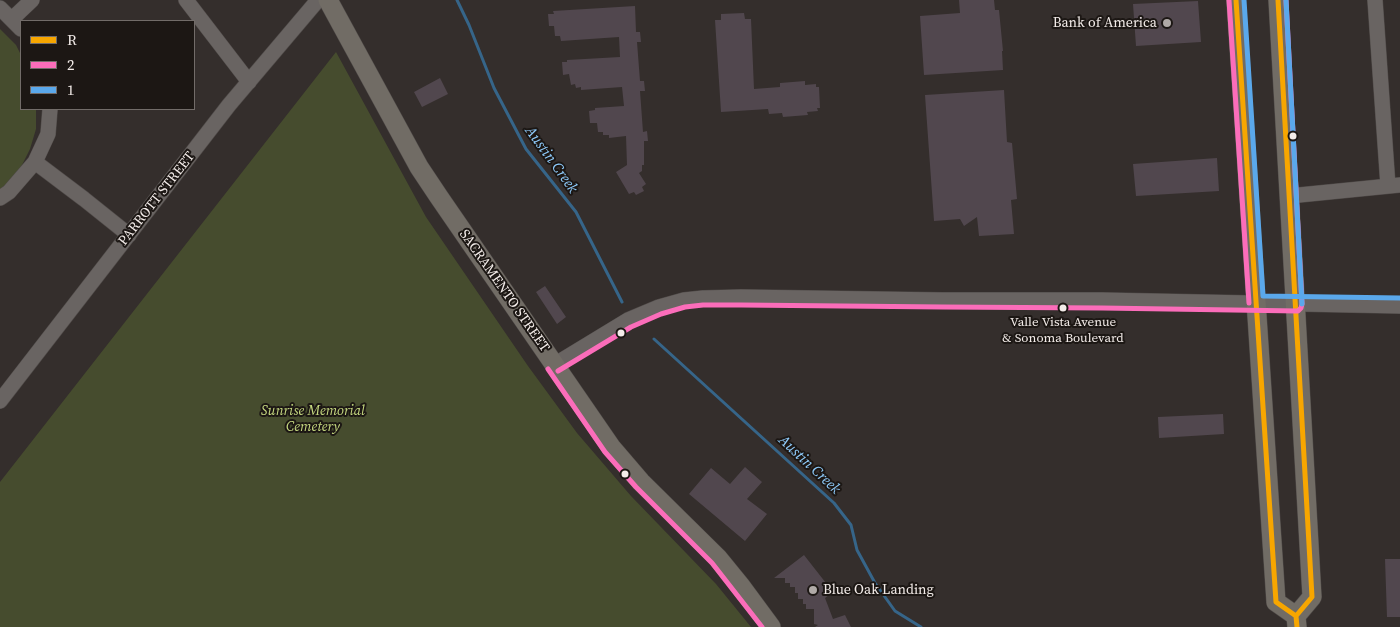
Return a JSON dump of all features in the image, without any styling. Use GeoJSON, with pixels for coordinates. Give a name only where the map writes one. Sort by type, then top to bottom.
{"type":"FeatureCollection","features":[{"type":"Feature","properties":{"kind":"main road","name":"SACRAMENTO STREET"},"geometry":{"type":"LineString","coordinates":[[328,0],[377,92],[434,190],[611,447],[641,482],[718,558],[740,584],[771,627]]}},
{"type":"Feature","properties":{"kind":"main road"},"geometry":{"type":"LineString","coordinates":[[1236,0],[1276,602],[1297,621],[1312,597],[1278,0]]}},
{"type":"Feature","properties":{"kind":"street"},"geometry":{"type":"LineString","coordinates":[[0,8],[17,24],[32,0]]}},
{"type":"Feature","properties":{"kind":"street"},"geometry":{"type":"LineString","coordinates":[[186,0],[249,82]]}},
{"type":"Feature","properties":{"kind":"street","name":"PARROTT STREET"},"geometry":{"type":"LineString","coordinates":[[0,401],[249,82],[318,0]]}},
{"type":"Feature","properties":{"kind":"street"},"geometry":{"type":"LineString","coordinates":[[1289,196],[1394,185],[1375,0]]}},
{"type":"Feature","properties":{"kind":"street"},"geometry":{"type":"LineString","coordinates":[[0,198],[9,192],[35,162],[48,134],[50,110]]}},
{"type":"Feature","properties":{"kind":"street"},"geometry":{"type":"LineString","coordinates":[[35,162],[129,235]]}},
{"type":"Feature","properties":{"kind":"street"},"geometry":{"type":"LineString","coordinates":[[554,365],[628,320],[659,307],[684,300],[741,297],[1102,300],[1400,306]]}},
{"type":"Feature","properties":{"kind":"green space"},"geometry":{"type":"Polygon","coordinates":[[[0,29],[16,45],[20,53],[20,110],[36,110],[36,129],[30,149],[17,175],[0,190],[0,29]]]}},
{"type":"Feature","properties":{"kind":"green space","name":"Sunrise Memorial Cemetery"},"geometry":{"type":"Polygon","coordinates":[[[336,52],[426,217],[528,366],[577,433],[631,496],[716,584],[751,627],[0,627],[0,482],[336,52]]]}},
{"type":"Feature","properties":{"kind":"building"},"geometry":{"type":"Polygon","coordinates":[[[959,0],[994,0],[995,10],[999,10],[1003,70],[924,75],[920,16],[960,13],[959,0]]]}},
{"type":"Feature","properties":{"kind":"building","name":"Bank of America"},"geometry":{"type":"Polygon","coordinates":[[[1198,1],[1201,42],[1136,46],[1133,4],[1198,1]]]}},
{"type":"Feature","properties":{"kind":"building"},"geometry":{"type":"Polygon","coordinates":[[[635,6],[636,32],[640,32],[641,42],[637,42],[640,81],[644,81],[645,91],[640,91],[643,132],[647,131],[648,141],[644,141],[644,165],[642,165],[642,171],[639,173],[646,184],[642,187],[644,191],[636,195],[634,192],[629,194],[616,172],[627,165],[626,136],[609,138],[609,135],[603,135],[603,132],[598,132],[597,123],[590,123],[589,111],[595,110],[595,108],[624,106],[622,87],[581,90],[581,87],[576,88],[575,84],[571,85],[569,74],[563,75],[562,62],[567,62],[567,60],[620,57],[619,37],[561,41],[560,36],[555,36],[554,26],[549,26],[548,14],[554,14],[553,11],[635,6]]]}},
{"type":"Feature","properties":{"kind":"building"},"geometry":{"type":"Polygon","coordinates":[[[744,13],[745,19],[751,19],[754,89],[780,87],[780,83],[805,81],[805,85],[816,84],[816,87],[819,87],[820,108],[817,108],[818,111],[807,112],[808,115],[783,117],[782,113],[769,114],[768,109],[721,112],[715,20],[721,20],[721,14],[744,13]]]}},
{"type":"Feature","properties":{"kind":"building"},"geometry":{"type":"Polygon","coordinates":[[[440,78],[448,94],[422,107],[414,92],[440,78]]]}},
{"type":"Feature","properties":{"kind":"building"},"geometry":{"type":"Polygon","coordinates":[[[1004,90],[1007,142],[1012,143],[1017,199],[1011,200],[1014,234],[979,236],[977,217],[964,226],[960,219],[934,221],[925,95],[1004,90]]]}},
{"type":"Feature","properties":{"kind":"building"},"geometry":{"type":"Polygon","coordinates":[[[1217,158],[1219,191],[1136,196],[1133,164],[1217,158]]]}},
{"type":"Feature","properties":{"kind":"building"},"geometry":{"type":"Polygon","coordinates":[[[545,286],[566,317],[557,324],[536,292],[545,286]]]}},
{"type":"Feature","properties":{"kind":"building"},"geometry":{"type":"Polygon","coordinates":[[[1223,414],[1224,434],[1159,438],[1158,417],[1223,414]]]}},
{"type":"Feature","properties":{"kind":"building"},"geometry":{"type":"Polygon","coordinates":[[[745,467],[762,482],[747,499],[767,514],[745,541],[689,494],[711,468],[730,484],[745,467]]]}},
{"type":"Feature","properties":{"kind":"building","name":"Blue Oak Landing"},"geometry":{"type":"Polygon","coordinates":[[[804,555],[833,592],[825,598],[833,619],[845,615],[851,627],[815,627],[818,625],[814,624],[814,609],[806,609],[803,599],[798,599],[798,593],[795,593],[795,587],[790,587],[790,583],[785,583],[785,578],[774,578],[804,555]]]}},
{"type":"Feature","properties":{"kind":"building"},"geometry":{"type":"Polygon","coordinates":[[[1385,559],[1400,559],[1400,617],[1387,617],[1385,559]]]}},
{"type":"Feature","properties":{"kind":"waterway","name":"Austin Creek"},"geometry":{"type":"LineString","coordinates":[[457,0],[494,88],[526,149],[576,212],[622,302]]}},
{"type":"Feature","properties":{"kind":"waterway","name":"Austin Creek"},"geometry":{"type":"LineString","coordinates":[[654,339],[834,503],[851,525],[857,550],[875,583],[895,611],[921,627]]}},
{"type":"Feature","properties":{"kind":"transit line","name":"2"},"geometry":{"type":"LineString","coordinates":[[1229,0],[1249,303]]}},
{"type":"Feature","properties":{"kind":"transit line","name":"R"},"geometry":{"type":"LineString","coordinates":[[1236,0],[1276,602],[1296,616]]}},
{"type":"Feature","properties":{"kind":"transit line","name":"1"},"geometry":{"type":"LineString","coordinates":[[1244,0],[1263,296],[1400,298]]}},
{"type":"Feature","properties":{"kind":"transit line","name":"R"},"geometry":{"type":"LineString","coordinates":[[1278,0],[1312,597],[1296,616],[1297,627]]}},
{"type":"Feature","properties":{"kind":"transit line","name":"2"},"geometry":{"type":"LineString","coordinates":[[558,371],[631,327],[661,314],[685,307],[703,305],[1298,311],[1302,304],[1286,0]]}},
{"type":"Feature","properties":{"kind":"transit line","name":"1"},"geometry":{"type":"LineString","coordinates":[[1286,0],[1302,304]]}},
{"type":"Feature","properties":{"kind":"transit line","name":"2"},"geometry":{"type":"LineString","coordinates":[[548,369],[605,452],[636,487],[712,563],[762,627]]}},
{"type":"Feature","properties":{"kind":"place","name":"Bank of America"},"geometry":{"type":"Point","coordinates":[1167,23]}},
{"type":"Feature","properties":{"kind":"place","name":"Valle Vista Avenue & Sonoma Boulevard"},"geometry":{"type":"Point","coordinates":[1063,308]}},
{"type":"Feature","properties":{"kind":"place","name":"Blue Oak Landing"},"geometry":{"type":"Point","coordinates":[813,590]}}]}
